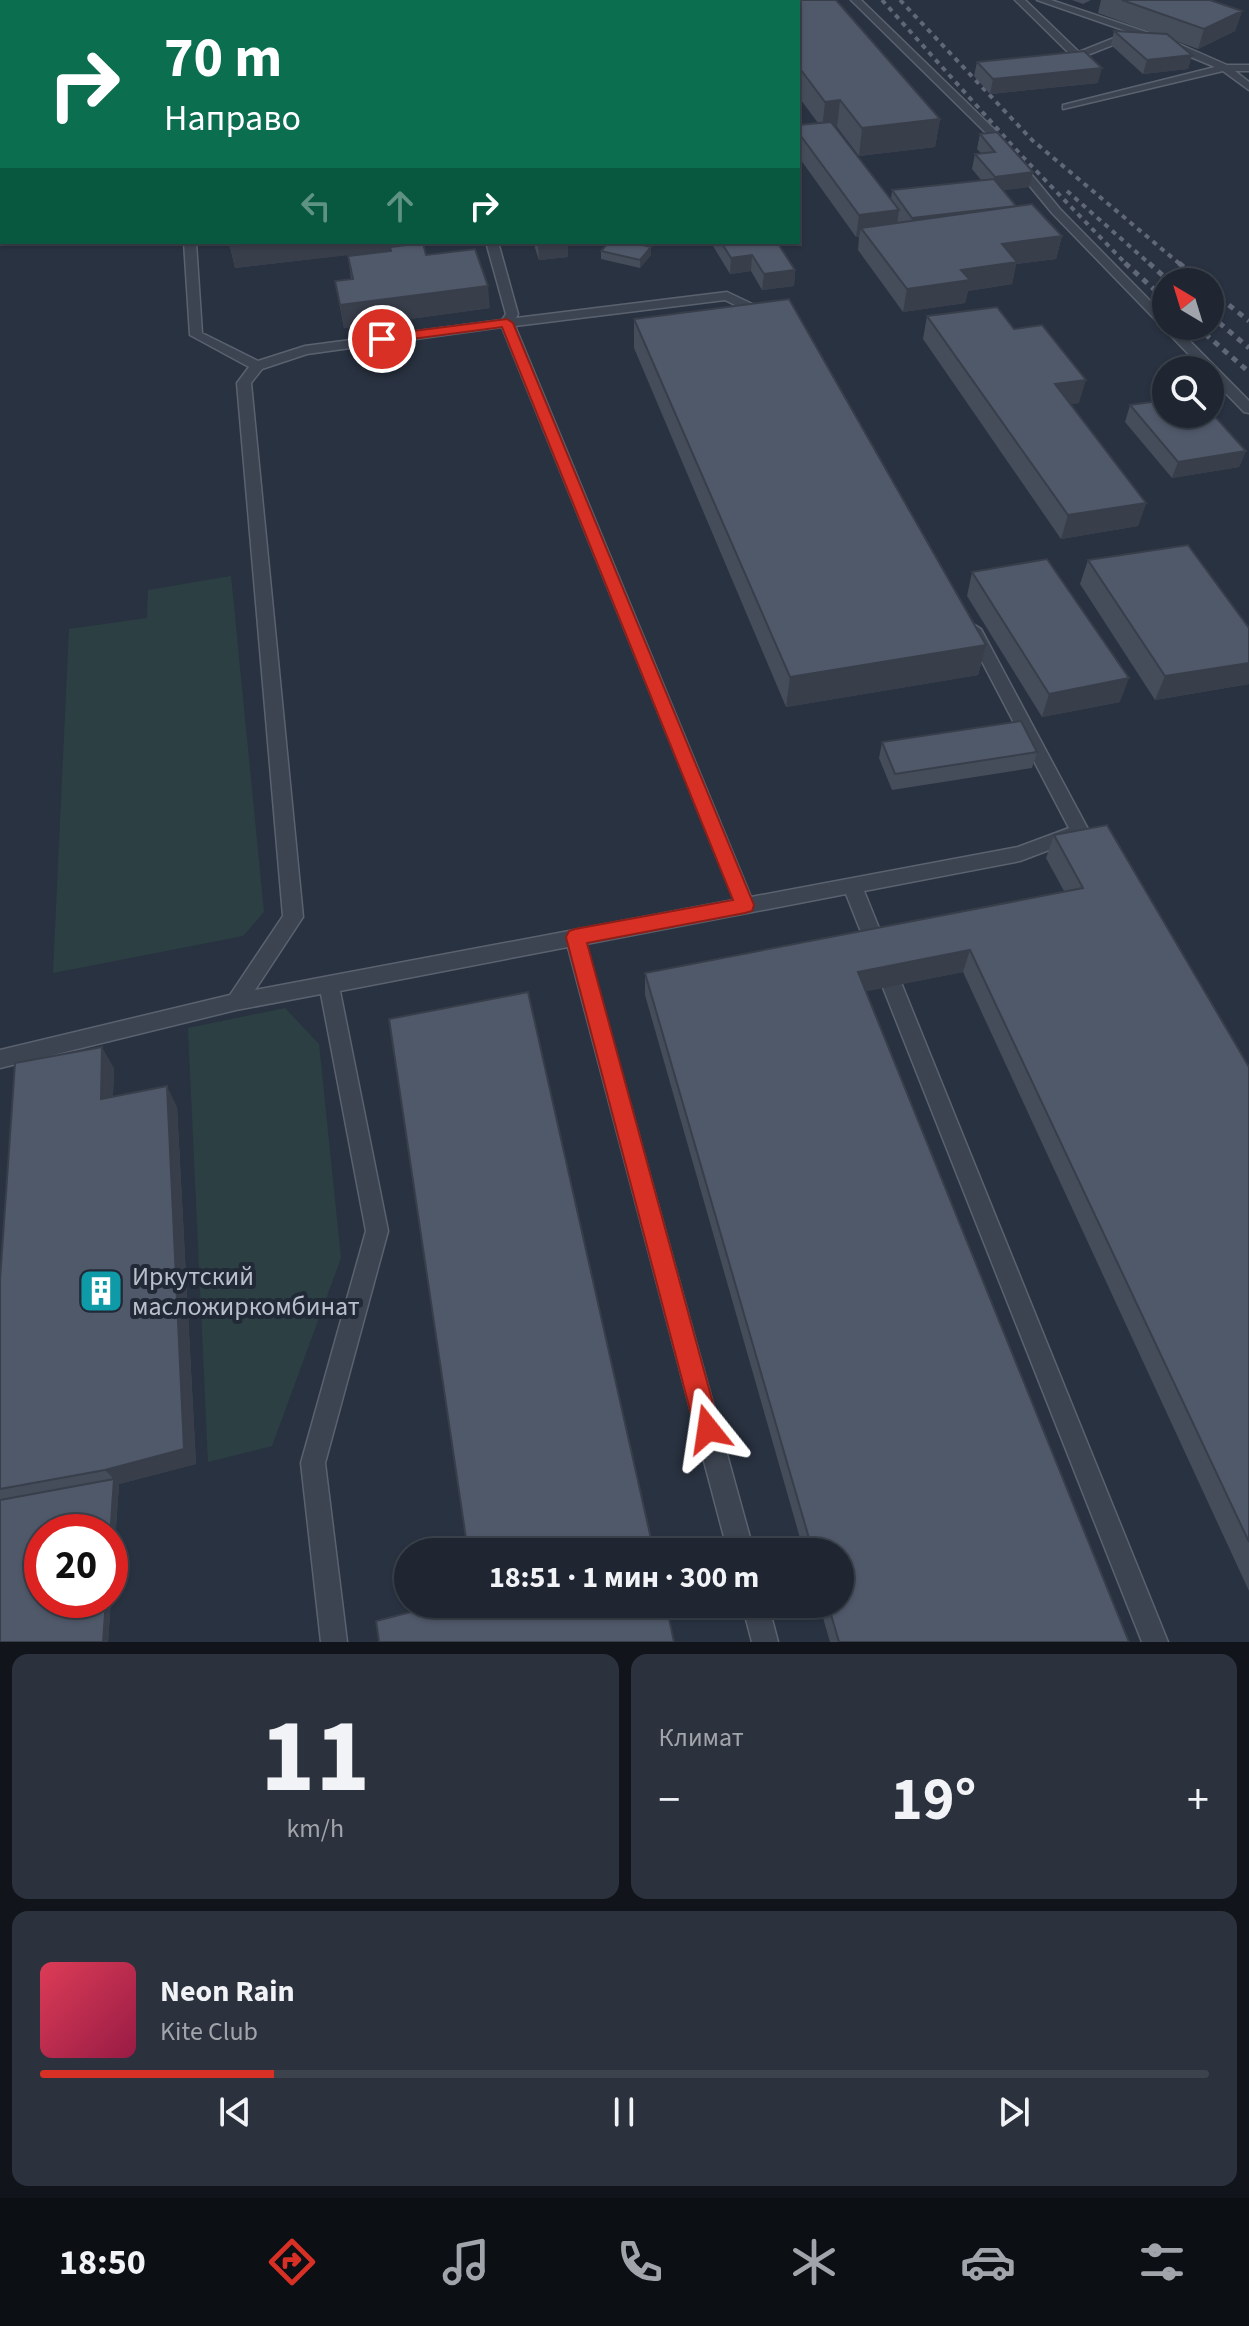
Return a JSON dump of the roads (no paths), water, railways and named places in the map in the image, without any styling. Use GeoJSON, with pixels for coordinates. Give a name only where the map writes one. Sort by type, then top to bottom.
{"type":"FeatureCollection","features":[{"type":"Feature","properties":{"kind":"lane"},"geometry":{"type":"LineString","coordinates":[[856,0],[990,131],[1056,211],[1152,310]]}},
{"type":"Feature","properties":{"kind":"lane"},"geometry":{"type":"LineString","coordinates":[[1020,0],[1077,56],[1138,32]]}},
{"type":"Feature","properties":{"kind":"lane"},"geometry":{"type":"LineString","coordinates":[[1042,0],[1138,32],[1225,68],[1249,87]]}},
{"type":"Feature","properties":{"kind":"lane"},"geometry":{"type":"LineString","coordinates":[[1067,107],[1225,68],[1249,68]]}},
{"type":"Feature","properties":{"kind":"lane"},"geometry":{"type":"LineString","coordinates":[[190,244],[196,335],[257,366]]}},
{"type":"Feature","properties":{"kind":"lane"},"geometry":{"type":"LineString","coordinates":[[493,244],[512,314],[507,323]]}},
{"type":"Feature","properties":{"kind":"lane"},"geometry":{"type":"LineString","coordinates":[[236,1002],[293,917],[244,383],[257,366],[305,350],[727,296],[782,324]]}},
{"type":"Feature","properties":{"kind":"lane"},"geometry":{"type":"LineString","coordinates":[[507,323],[745,905]]}},
{"type":"Feature","properties":{"kind":"lane"},"geometry":{"type":"LineString","coordinates":[[1182,340],[1249,409]]}},
{"type":"Feature","properties":{"kind":"lane"},"geometry":{"type":"LineString","coordinates":[[0,1059],[236,1002],[1020,854],[1080,831],[964,613]]}},
{"type":"Feature","properties":{"kind":"lane"},"geometry":{"type":"LineString","coordinates":[[852,885],[1155,1642]]}},
{"type":"Feature","properties":{"kind":"lane"},"geometry":{"type":"LineString","coordinates":[[575,937],[737,1538]]}},
{"type":"Feature","properties":{"kind":"lane"},"geometry":{"type":"LineString","coordinates":[[329,984],[377,1231],[313,1463],[334,1642]]}},
{"type":"Feature","properties":{"kind":"lane"},"geometry":{"type":"LineString","coordinates":[[759,1618],[765,1642]]}},
{"type":"Feature","properties":{"kind":"railway"},"geometry":{"type":"LineString","coordinates":[[882,0],[1020,154],[1126,264]]}},
{"type":"Feature","properties":{"kind":"railway"},"geometry":{"type":"LineString","coordinates":[[900,0],[1032,140],[1181,265]]}},
{"type":"Feature","properties":{"kind":"railway"},"geometry":{"type":"LineString","coordinates":[[1067,191],[1151,265]]}},
{"type":"Feature","properties":{"kind":"railway"},"geometry":{"type":"LineString","coordinates":[[1149,263],[1155,268]]}},
{"type":"Feature","properties":{"kind":"railway"},"geometry":{"type":"LineString","coordinates":[[1179,263],[1185,268]]}},
{"type":"Feature","properties":{"kind":"railway"},"geometry":{"type":"LineString","coordinates":[[1126,264],[1152,287]]}},
{"type":"Feature","properties":{"kind":"railway"},"geometry":{"type":"LineString","coordinates":[[1224,301],[1249,321]]}},
{"type":"Feature","properties":{"kind":"railway"},"geometry":{"type":"LineString","coordinates":[[1224,327],[1249,348]]}},
{"type":"Feature","properties":{"kind":"railway"},"geometry":{"type":"LineString","coordinates":[[1212,340],[1249,372]]}},
{"type":"Feature","properties":{"kind":"place","name":"Иркутский масложиркомбинат"},"geometry":{"type":"Point","coordinates":[101,1291]}}]}
